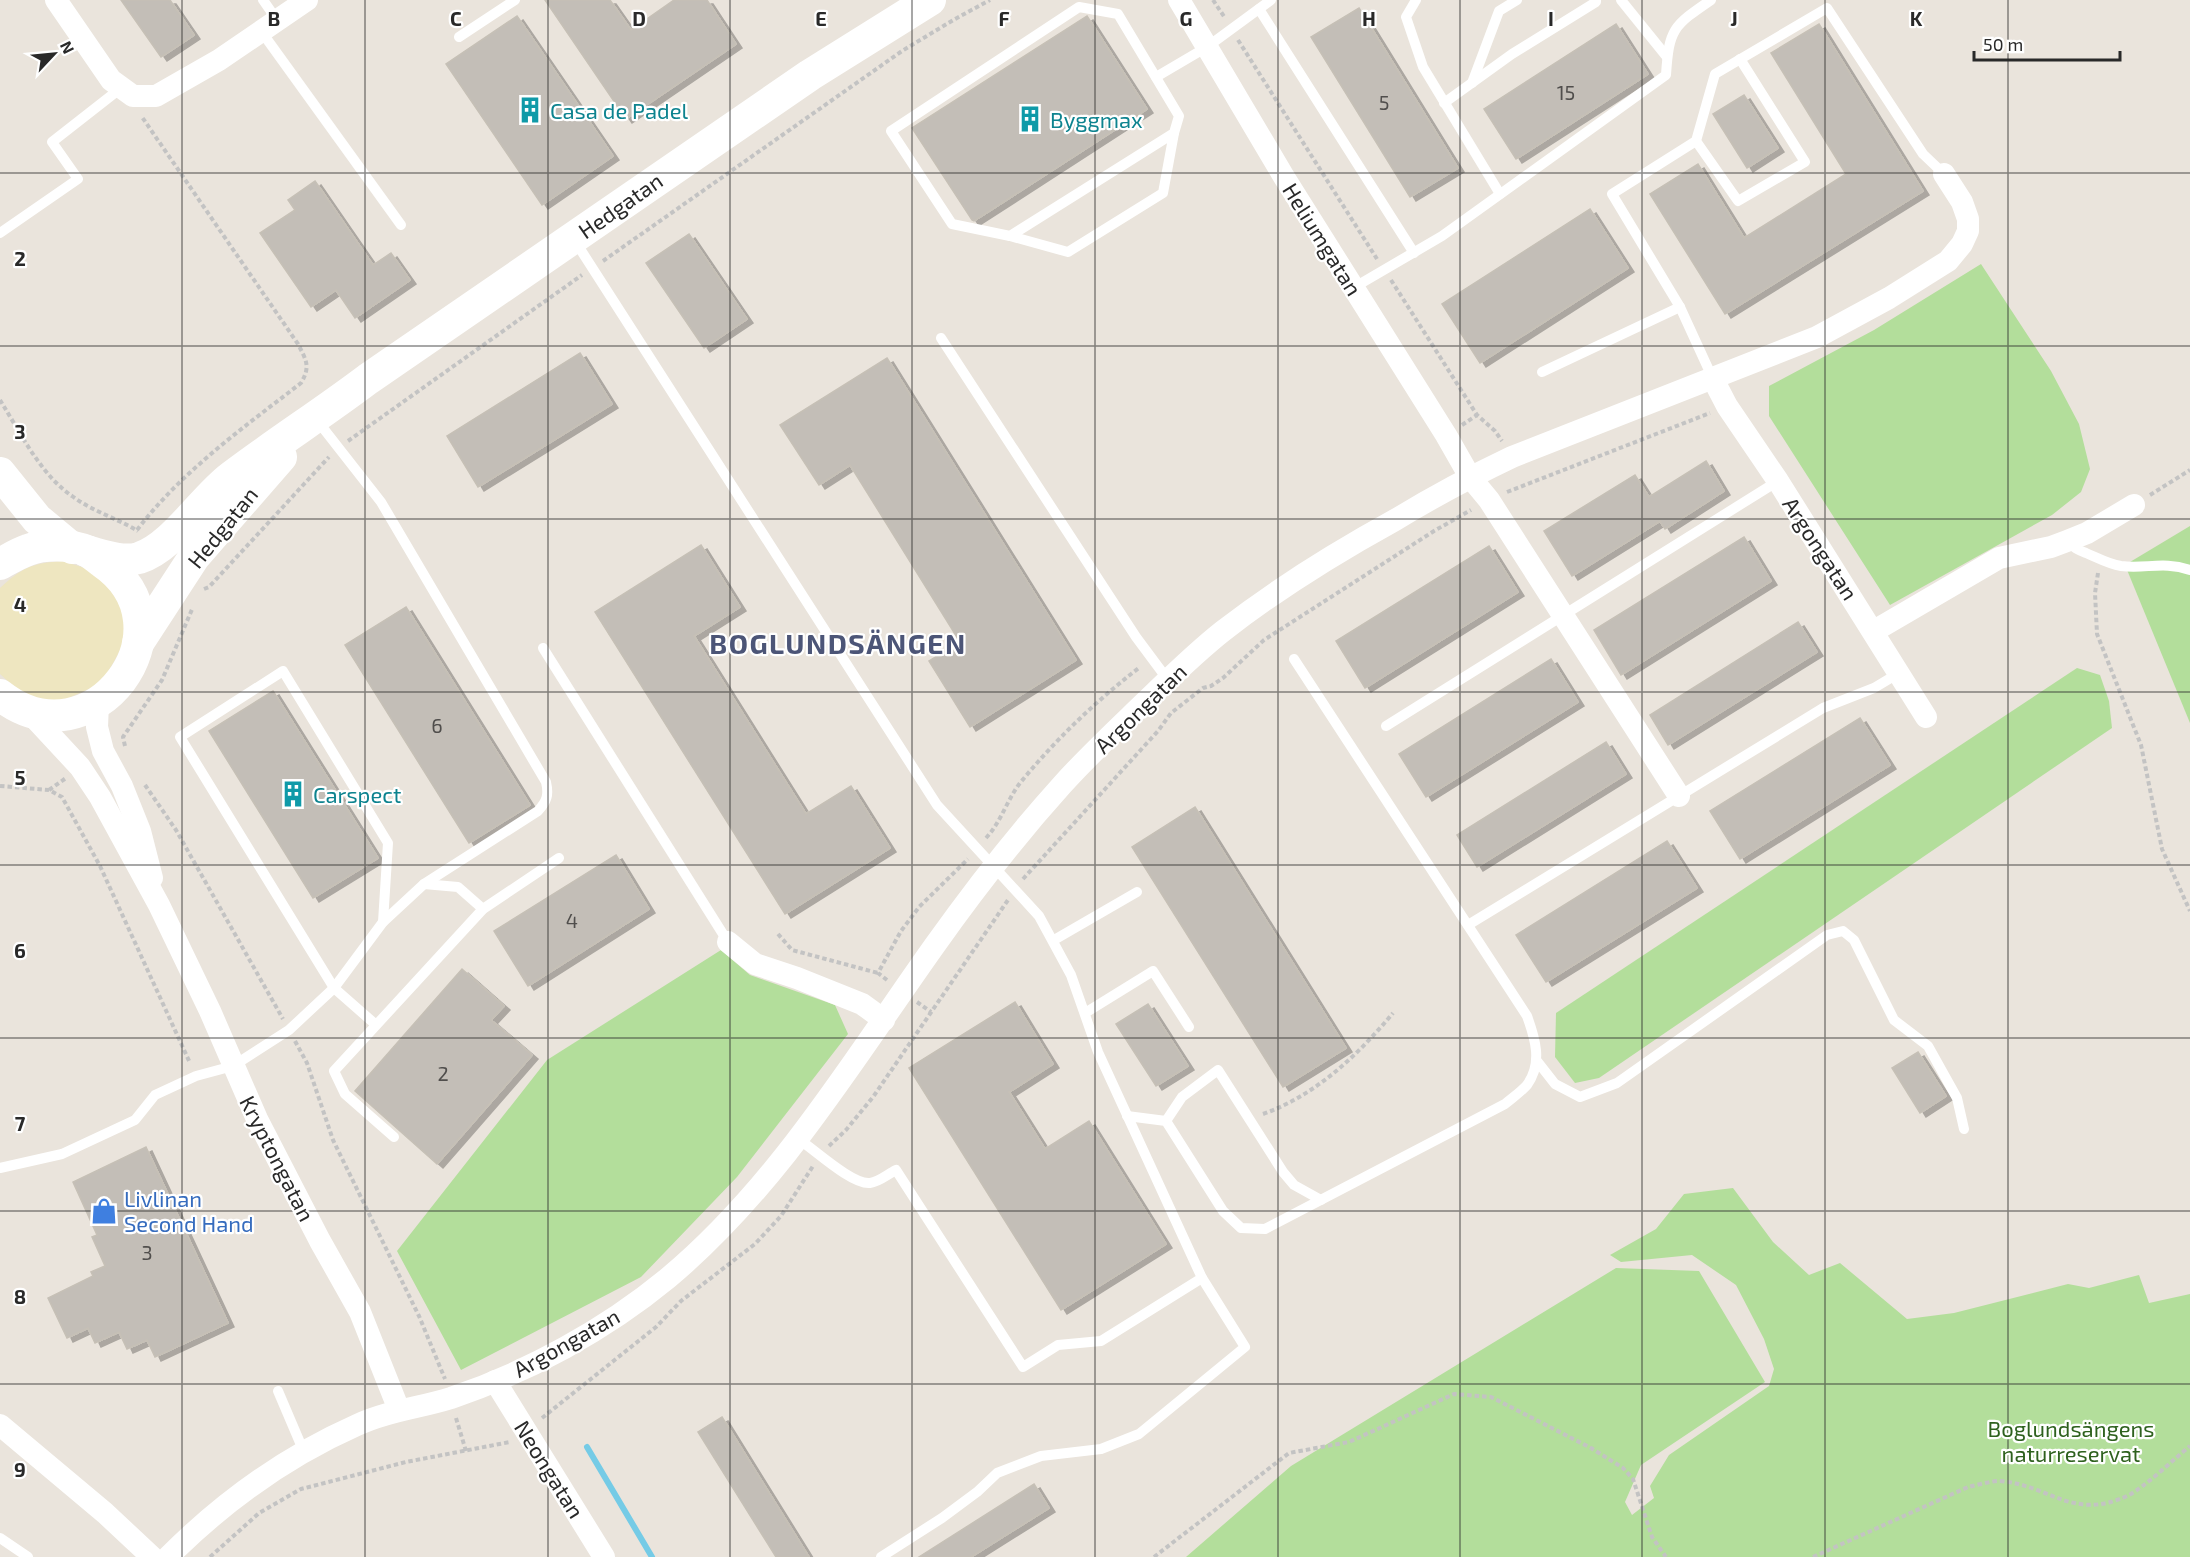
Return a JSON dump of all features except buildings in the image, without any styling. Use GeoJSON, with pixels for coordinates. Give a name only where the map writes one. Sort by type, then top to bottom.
{"type":"FeatureCollection","features":[{"type":"Feature","properties":{"kind":"street"},"geometry":{"type":"LineString","coordinates":[[56,0],[111,80],[133,96],[156,96],[219,60],[307,0]]}},
{"type":"Feature","properties":{"kind":"street","name":"Hedgatan"},"geometry":{"type":"LineString","coordinates":[[79,549],[114,558],[137,559],[154,551],[229,479],[368,379],[810,75],[930,0]]}},
{"type":"Feature","properties":{"kind":"street","name":"Heliumgatan"},"geometry":{"type":"LineString","coordinates":[[1185,2],[1206,47],[1470,477]]}},
{"type":"Feature","properties":{"kind":"street","name":"Argongatan"},"geometry":{"type":"LineString","coordinates":[[168,1557],[198,1528],[237,1497],[304,1452],[361,1423],[399,1410],[444,1400],[495,1381],[558,1351],[626,1310],[664,1281],[734,1217],[797,1138],[884,1020],[933,947],[994,866],[1063,784],[1168,680],[1220,633],[1353,543],[1470,477],[1512,457],[1817,337],[1889,298],[1948,261],[1962,244],[1968,231],[1968,219],[1962,202],[1944,174]]}},
{"type":"Feature","properties":{"kind":"street","name":"Argongatan"},"geometry":{"type":"LineString","coordinates":[[1713,379],[1728,406],[1874,631],[1926,717]]}},
{"type":"Feature","properties":{"kind":"street","name":"Hedgatan"},"geometry":{"type":"LineString","coordinates":[[138,644],[194,557],[315,419]]}},
{"type":"Feature","properties":{"kind":"street"},"geometry":{"type":"LineString","coordinates":[[0,473],[37,519],[116,572],[130,590],[138,616],[138,644],[130,667],[116,688],[99,703],[73,713],[50,715],[7,700]]}},
{"type":"Feature","properties":{"kind":"street"},"geometry":{"type":"LineString","coordinates":[[1470,477],[1489,500],[1679,796]]}},
{"type":"Feature","properties":{"kind":"street"},"geometry":{"type":"LineString","coordinates":[[1874,631],[1999,558],[2051,547],[2067,541],[2087,533],[2134,505]]}},
{"type":"Feature","properties":{"kind":"street"},"geometry":{"type":"LineString","coordinates":[[0,539],[2,546],[0,557]]}},
{"type":"Feature","properties":{"kind":"street"},"geometry":{"type":"LineString","coordinates":[[0,564],[29,549],[60,546],[79,549]]}},
{"type":"Feature","properties":{"kind":"street","name":"Kryptongatan"},"geometry":{"type":"LineString","coordinates":[[7,700],[80,767],[100,797],[159,905],[210,1011],[233,1066],[320,1241],[360,1312],[399,1410]]}},
{"type":"Feature","properties":{"kind":"street","name":"Kryptongatan"},"geometry":{"type":"LineString","coordinates":[[99,703],[97,727],[103,751],[122,786],[140,831],[159,905]]}},
{"type":"Feature","properties":{"kind":"street"},"geometry":{"type":"LineString","coordinates":[[728,942],[755,964],[862,1004],[884,1020]]}},
{"type":"Feature","properties":{"kind":"street","name":"Neongatan"},"geometry":{"type":"LineString","coordinates":[[495,1381],[604,1557]]}},
{"type":"Feature","properties":{"kind":"street"},"geometry":{"type":"LineString","coordinates":[[0,1425],[105,1513],[152,1557]]}},
{"type":"Feature","properties":{"kind":"lane"},"geometry":{"type":"LineString","coordinates":[[263,0],[269,26],[401,225]]}},
{"type":"Feature","properties":{"kind":"lane"},"geometry":{"type":"LineString","coordinates":[[459,37],[515,0]]}},
{"type":"Feature","properties":{"kind":"lane"},"geometry":{"type":"LineString","coordinates":[[1156,77],[1206,47],[1271,0]]}},
{"type":"Feature","properties":{"kind":"lane"},"geometry":{"type":"LineString","coordinates":[[1416,0],[1406,17],[1423,67],[1500,194]]}},
{"type":"Feature","properties":{"kind":"lane"},"geometry":{"type":"LineString","coordinates":[[1472,83],[1499,11],[1517,0]]}},
{"type":"Feature","properties":{"kind":"lane"},"geometry":{"type":"LineString","coordinates":[[1444,103],[1512,54],[1596,0]]}},
{"type":"Feature","properties":{"kind":"lane"},"geometry":{"type":"LineString","coordinates":[[1621,0],[1667,57]]}},
{"type":"Feature","properties":{"kind":"lane"},"geometry":{"type":"LineString","coordinates":[[1353,289],[1442,236],[1666,75],[1668,42],[1682,20],[1711,0]]}},
{"type":"Feature","properties":{"kind":"lane"},"geometry":{"type":"LineString","coordinates":[[1079,7],[1118,15],[1156,77],[1179,116],[1163,193],[1068,252],[1010,236],[952,224],[891,131],[1079,7]]}},
{"type":"Feature","properties":{"kind":"lane"},"geometry":{"type":"LineString","coordinates":[[1713,379],[1680,307],[1612,194],[1696,141],[1715,74],[1827,8],[1923,154],[1944,174]]}},
{"type":"Feature","properties":{"kind":"lane"},"geometry":{"type":"LineString","coordinates":[[1259,9],[1414,253]]}},
{"type":"Feature","properties":{"kind":"lane"},"geometry":{"type":"LineString","coordinates":[[1696,141],[1738,201],[1805,162],[1740,59]]}},
{"type":"Feature","properties":{"kind":"lane"},"geometry":{"type":"LineString","coordinates":[[0,233],[78,179],[52,142],[121,88]]}},
{"type":"Feature","properties":{"kind":"lane"},"geometry":{"type":"LineString","coordinates":[[1010,236],[1174,133]]}},
{"type":"Feature","properties":{"kind":"lane"},"geometry":{"type":"LineString","coordinates":[[573,238],[937,805],[1039,916],[1054,940],[1071,975],[1098,1052],[1202,1278],[1245,1347],[1139,1434],[1101,1449],[1041,1456],[997,1473],[977,1492],[942,1518],[881,1557]]}},
{"type":"Feature","properties":{"kind":"lane"},"geometry":{"type":"LineString","coordinates":[[1542,372],[1680,307]]}},
{"type":"Feature","properties":{"kind":"lane"},"geometry":{"type":"LineString","coordinates":[[941,338],[1136,637],[1168,680]]}},
{"type":"Feature","properties":{"kind":"lane"},"geometry":{"type":"LineString","coordinates":[[0,1168],[62,1154],[135,1120],[156,1095],[196,1076],[233,1066],[289,1030],[334,988],[383,922],[424,884],[538,811],[549,794],[546,782],[381,502],[315,419]]}},
{"type":"Feature","properties":{"kind":"lane"},"geometry":{"type":"LineString","coordinates":[[1386,726],[1564,617],[1778,481]]}},
{"type":"Feature","properties":{"kind":"lane"},"geometry":{"type":"LineString","coordinates":[[2067,541],[2076,550],[2100,561],[2121,566],[2174,565],[2190,570]]}},
{"type":"Feature","properties":{"kind":"lane"},"geometry":{"type":"LineString","coordinates":[[543,648],[728,942]]}},
{"type":"Feature","properties":{"kind":"lane"},"geometry":{"type":"LineString","coordinates":[[1166,1121],[1223,1211],[1241,1228],[1265,1229],[1505,1104],[1527,1084],[1537,1061],[1536,1039],[1527,1016],[1294,659]]}},
{"type":"Feature","properties":{"kind":"lane"},"geometry":{"type":"LineString","coordinates":[[375,1024],[334,988],[180,737],[283,671],[388,843],[383,922]]}},
{"type":"Feature","properties":{"kind":"lane"},"geometry":{"type":"LineString","coordinates":[[1468,926],[1823,708],[1874,688],[1899,672]]}},
{"type":"Feature","properties":{"kind":"lane"},"geometry":{"type":"LineString","coordinates":[[394,1137],[345,1094],[334,1071],[483,909],[559,858]]}},
{"type":"Feature","properties":{"kind":"lane"},"geometry":{"type":"LineString","coordinates":[[424,884],[459,887],[483,909]]}},
{"type":"Feature","properties":{"kind":"lane"},"geometry":{"type":"LineString","coordinates":[[1054,940],[1137,892]]}},
{"type":"Feature","properties":{"kind":"lane"},"geometry":{"type":"LineString","coordinates":[[1537,1061],[1555,1084],[1580,1097],[1617,1083],[1827,935],[1843,930],[1854,940],[1894,1020],[1928,1046],[1957,1098],[1964,1130]]}},
{"type":"Feature","properties":{"kind":"lane"},"geometry":{"type":"LineString","coordinates":[[1085,1013],[1153,971],[1189,1027]]}},
{"type":"Feature","properties":{"kind":"lane"},"geometry":{"type":"LineString","coordinates":[[1166,1121],[1182,1097],[1218,1070],[1283,1172],[1294,1185],[1321,1200]]}},
{"type":"Feature","properties":{"kind":"lane"},"geometry":{"type":"LineString","coordinates":[[1127,1116],[1166,1121]]}},
{"type":"Feature","properties":{"kind":"lane"},"geometry":{"type":"LineString","coordinates":[[797,1138],[848,1177],[868,1183],[896,1170],[1023,1366],[1058,1345],[1101,1341],[1202,1278]]}},
{"type":"Feature","properties":{"kind":"lane"},"geometry":{"type":"LineString","coordinates":[[278,1391],[304,1452]]}},
{"type":"Feature","properties":{"kind":"lane"},"geometry":{"type":"LineString","coordinates":[[0,1538],[28,1557]]}},
{"type":"Feature","properties":{"kind":"path"},"geometry":{"type":"LineString","coordinates":[[196,592],[208,587],[321,463],[365,427],[902,51],[990,0]]}},
{"type":"Feature","properties":{"kind":"path"},"geometry":{"type":"LineString","coordinates":[[1213,0],[1477,415],[1495,431],[1512,457],[1524,485]]}},
{"type":"Feature","properties":{"kind":"path"},"geometry":{"type":"LineString","coordinates":[[137,530],[153,509],[204,459],[301,383],[307,372],[306,361],[298,344],[145,123]]}},
{"type":"Feature","properties":{"kind":"path"},"geometry":{"type":"LineString","coordinates":[[0,400],[48,474],[70,495],[137,530],[144,537]]}},
{"type":"Feature","properties":{"kind":"path"},"geometry":{"type":"LineString","coordinates":[[1029,871],[1158,731],[1171,712],[1203,688],[1223,678],[1264,640],[1434,531],[1489,500],[1728,406]]}},
{"type":"Feature","properties":{"kind":"path"},"geometry":{"type":"LineString","coordinates":[[2134,505],[2190,470]]}},
{"type":"Feature","properties":{"kind":"path"},"geometry":{"type":"LineString","coordinates":[[2100,561],[2095,593],[2097,634],[2141,745],[2162,849],[2190,911]]}},
{"type":"Feature","properties":{"kind":"path"},"geometry":{"type":"LineString","coordinates":[[127,753],[123,737],[162,680],[192,612],[194,602]]}},
{"type":"Feature","properties":{"kind":"path"},"geometry":{"type":"LineString","coordinates":[[49,789],[72,773]]}},
{"type":"Feature","properties":{"kind":"path"},"geometry":{"type":"LineString","coordinates":[[144,783],[176,830],[282,1017]]}},
{"type":"Feature","properties":{"kind":"path"},"geometry":{"type":"LineString","coordinates":[[0,786],[49,789],[62,797],[100,866],[196,1076]]}},
{"type":"Feature","properties":{"kind":"path"},"geometry":{"type":"LineString","coordinates":[[832,1142],[846,1130],[873,1097],[1000,912]]}},
{"type":"Feature","properties":{"kind":"path"},"geometry":{"type":"LineString","coordinates":[[778,934],[792,950],[878,973]]}},
{"type":"Feature","properties":{"kind":"path"},"geometry":{"type":"LineString","coordinates":[[1249,1119],[1286,1106],[1330,1077],[1371,1040],[1393,1013]]}},
{"type":"Feature","properties":{"kind":"path"},"geometry":{"type":"LineString","coordinates":[[298,1046],[333,1140],[419,1316],[446,1383]]}},
{"type":"Feature","properties":{"kind":"path"},"geometry":{"type":"LineString","coordinates":[[210,1557],[259,1513],[301,1489],[406,1462],[506,1444],[526,1431],[656,1327],[681,1301],[754,1244],[781,1216],[809,1171]]}},
{"type":"Feature","properties":{"kind":"path"},"geometry":{"type":"LineString","coordinates":[[1154,1557],[1289,1453],[1349,1442],[1454,1394],[1491,1397],[1591,1448],[1623,1468],[1633,1479],[1652,1537],[1666,1557]]}},
{"type":"Feature","properties":{"kind":"path"},"geometry":{"type":"LineString","coordinates":[[457,1419],[466,1451]]}},
{"type":"Feature","properties":{"kind":"path"},"geometry":{"type":"LineString","coordinates":[[1813,1557],[1968,1487],[1985,1483],[1999,1481],[2014,1484],[2082,1505],[2097,1505],[2113,1501],[2131,1494],[2190,1446]]}},
{"type":"Feature","properties":{"kind":"green space"},"geometry":{"type":"Polygon","coordinates":[[[1981,264],[2051,371],[2079,424],[2090,469],[2081,492],[2052,515],[1890,605],[1769,416],[1769,386],[1874,330],[1981,264]]]}},
{"type":"Feature","properties":{"kind":"green space"},"geometry":{"type":"Polygon","coordinates":[[[2190,526],[2190,723],[2125,565],[2190,526]]]}},
{"type":"Feature","properties":{"kind":"green space"},"geometry":{"type":"Polygon","coordinates":[[[2077,668],[2100,675],[2109,701],[2112,728],[1599,1078],[1575,1083],[1555,1057],[1556,1013],[2077,668]]]}},
{"type":"Feature","properties":{"kind":"green space"},"geometry":{"type":"Polygon","coordinates":[[[721,950],[750,975],[835,1005],[848,1034],[737,1177],[641,1277],[461,1370],[397,1251],[547,1060],[721,950]]]}},
{"type":"Feature","properties":{"kind":"green space","name":"Boglundsängens naturreservat"},"geometry":{"type":"Polygon","coordinates":[[[1733,1188],[1773,1242],[1809,1275],[1840,1263],[1907,1319],[1954,1313],[2068,1284],[2089,1288],[2139,1275],[2149,1303],[2190,1294],[2190,1557],[1186,1557],[1291,1466],[1616,1268],[1699,1271],[1765,1382],[1641,1465],[1625,1502],[1632,1515],[1654,1498],[1650,1486],[1669,1455],[1769,1386],[1774,1369],[1764,1339],[1736,1285],[1692,1255],[1621,1262],[1610,1255],[1656,1229],[1684,1194],[1733,1188]]]}},
{"type":"Feature","properties":{"kind":"sand"},"geometry":{"type":"Polygon","coordinates":[[[62,561],[85,568],[105,582],[119,602],[125,623],[123,645],[102,683],[62,701],[40,699],[19,691],[0,674],[0,588],[28,568],[43,563],[62,561]]]}},
{"type":"Feature","properties":{"kind":"waterway"},"geometry":{"type":"LineString","coordinates":[[587,1447],[652,1557]]}},
{"type":"Feature","properties":{"kind":"place","name":"Casa de Padel"},"geometry":{"type":"Point","coordinates":[530,110]}},
{"type":"Feature","properties":{"kind":"place","name":"Byggmax"},"geometry":{"type":"Point","coordinates":[1030,119]}},
{"type":"Feature","properties":{"kind":"place","name":"Carspect"},"geometry":{"type":"Point","coordinates":[293,794]}},
{"type":"Feature","properties":{"kind":"place","name":"Livlinan Second Hand"},"geometry":{"type":"Point","coordinates":[104,1211]}},
{"type":"Feature","properties":{"kind":"district","name":"BOGLUNDSÄNGEN"},"geometry":{"type":"Point","coordinates":[838,643]}}]}
